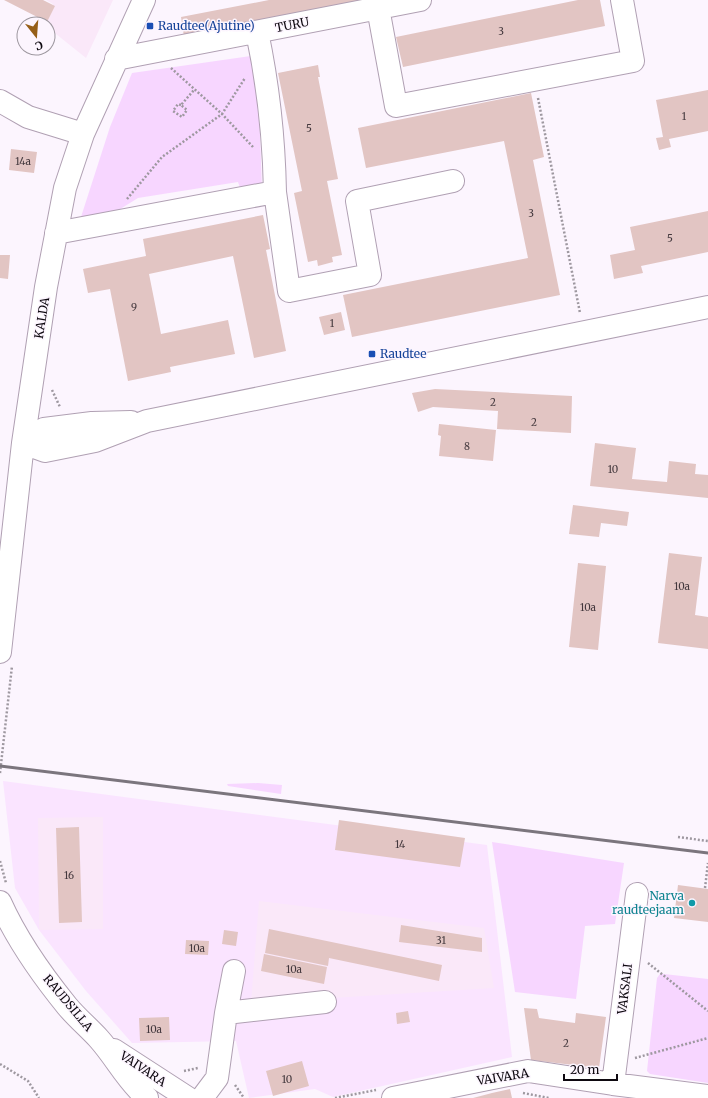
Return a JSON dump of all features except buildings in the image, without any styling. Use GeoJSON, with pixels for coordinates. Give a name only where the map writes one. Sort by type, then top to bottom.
{"type":"FeatureCollection","features":[{"type":"Feature","properties":{"kind":"street","name":"KALDA"},"geometry":{"type":"LineString","coordinates":[[6,658],[23,443],[46,287],[65,188],[82,134],[144,0]]}},
{"type":"Feature","properties":{"kind":"street","name":"TURU"},"geometry":{"type":"LineString","coordinates":[[116,59],[420,0]]}},
{"type":"Feature","properties":{"kind":"street"},"geometry":{"type":"LineString","coordinates":[[378,8],[396,106],[634,61],[622,0]]}},
{"type":"Feature","properties":{"kind":"street"},"geometry":{"type":"LineString","coordinates":[[257,32],[264,66],[274,162],[275,192],[289,291],[370,275],[357,201],[453,181]]}},
{"type":"Feature","properties":{"kind":"street"},"geometry":{"type":"LineString","coordinates":[[0,101],[28,117],[82,134]]}},
{"type":"Feature","properties":{"kind":"street"},"geometry":{"type":"LineString","coordinates":[[56,233],[275,192]]}},
{"type":"Feature","properties":{"kind":"street"},"geometry":{"type":"LineString","coordinates":[[23,443],[44,429],[64,425],[147,421],[708,307]]}},
{"type":"Feature","properties":{"kind":"street"},"geometry":{"type":"LineString","coordinates":[[23,443],[45,451],[95,441],[147,421]]}},
{"type":"Feature","properties":{"kind":"street","name":"RAUDSILLA"},"geometry":{"type":"LineString","coordinates":[[4,894],[12,928],[29,955],[68,1007],[100,1040],[135,1088],[147,1098]]}},
{"type":"Feature","properties":{"kind":"street","name":"VAKSALI"},"geometry":{"type":"LineString","coordinates":[[615,1075],[637,894]]}},
{"type":"Feature","properties":{"kind":"street"},"geometry":{"type":"LineString","coordinates":[[202,1098],[217,1078],[226,1013],[234,971]]}},
{"type":"Feature","properties":{"kind":"street"},"geometry":{"type":"LineString","coordinates":[[226,1013],[325,1002]]}},
{"type":"Feature","properties":{"kind":"street","name":"VAIVARA"},"geometry":{"type":"LineString","coordinates":[[100,1040],[188,1098]]}},
{"type":"Feature","properties":{"kind":"street","name":"VAIVARA"},"geometry":{"type":"LineString","coordinates":[[393,1098],[528,1071],[615,1075],[708,1096]]}},
{"type":"Feature","properties":{"kind":"path"},"geometry":{"type":"LineString","coordinates":[[162,50],[170,67],[222,114],[260,156],[274,162]]}},
{"type":"Feature","properties":{"kind":"path"},"geometry":{"type":"LineString","coordinates":[[118,222],[117,211],[162,157],[222,114],[247,75]]}},
{"type":"Feature","properties":{"kind":"path"},"geometry":{"type":"LineString","coordinates":[[535,80],[583,332]]}},
{"type":"Feature","properties":{"kind":"path"},"geometry":{"type":"LineString","coordinates":[[181,105],[187,110],[182,117],[173,111],[178,104],[181,105],[194,90]]}},
{"type":"Feature","properties":{"kind":"path"},"geometry":{"type":"LineString","coordinates":[[50,387],[63,415],[64,425]]}},
{"type":"Feature","properties":{"kind":"path"},"geometry":{"type":"LineString","coordinates":[[0,773],[6,658]]}},
{"type":"Feature","properties":{"kind":"path"},"geometry":{"type":"LineString","coordinates":[[678,837],[708,841]]}},
{"type":"Feature","properties":{"kind":"path"},"geometry":{"type":"LineString","coordinates":[[0,861],[4,894]]}},
{"type":"Feature","properties":{"kind":"path"},"geometry":{"type":"LineString","coordinates":[[705,888],[708,863]]}},
{"type":"Feature","properties":{"kind":"path"},"geometry":{"type":"LineString","coordinates":[[630,951],[664,974],[708,1012]]}},
{"type":"Feature","properties":{"kind":"path"},"geometry":{"type":"LineString","coordinates":[[615,1075],[708,1038]]}},
{"type":"Feature","properties":{"kind":"path"},"geometry":{"type":"LineString","coordinates":[[0,1064],[28,1082],[39,1098]]}},
{"type":"Feature","properties":{"kind":"path"},"geometry":{"type":"LineString","coordinates":[[177,1072],[192,1070],[203,1066],[225,1070],[244,1098]]}},
{"type":"Feature","properties":{"kind":"shaded area"},"geometry":{"type":"Polygon","coordinates":[[[46,0],[113,0],[86,58],[56,34],[56,16],[49,16],[53,4],[46,0]]]}},
{"type":"Feature","properties":{"kind":"shaded area"},"geometry":{"type":"Polygon","coordinates":[[[257,55],[262,188],[242,193],[238,182],[138,198],[117,211],[80,220],[110,127],[132,73],[257,55]]]}},
{"type":"Feature","properties":{"kind":"shaded area"},"geometry":{"type":"Polygon","coordinates":[[[3,781],[487,845],[512,1057],[333,1097],[315,1089],[249,1098],[236,1041],[132,1043],[86,991],[39,930],[15,888],[3,781]]]}},
{"type":"Feature","properties":{"kind":"shaded area"},"geometry":{"type":"Polygon","coordinates":[[[258,783],[282,785],[281,794],[228,786],[227,784],[258,783]]]}},
{"type":"Feature","properties":{"kind":"shaded area"},"geometry":{"type":"Polygon","coordinates":[[[103,817],[103,929],[39,930],[38,818],[103,817]]]}},
{"type":"Feature","properties":{"kind":"shaded area"},"geometry":{"type":"Polygon","coordinates":[[[492,842],[624,863],[615,924],[585,926],[576,999],[515,992],[492,842]]]}},
{"type":"Feature","properties":{"kind":"shaded area"},"geometry":{"type":"Polygon","coordinates":[[[259,901],[484,928],[494,988],[251,1003],[259,901]]]}},
{"type":"Feature","properties":{"kind":"shaded area"},"geometry":{"type":"Polygon","coordinates":[[[660,974],[708,979],[708,1083],[650,1074],[647,1071],[657,978],[660,974]]]}},
{"type":"Feature","properties":{"kind":"railway"},"geometry":{"type":"LineString","coordinates":[[0,766],[708,853]]}},
{"type":"Feature","properties":{"kind":"place","name":"Raudtee(Ajutine)"},"geometry":{"type":"Point","coordinates":[150,26]}},
{"type":"Feature","properties":{"kind":"place","name":"Raudtee"},"geometry":{"type":"Point","coordinates":[372,354]}},
{"type":"Feature","properties":{"kind":"place","name":"Narva raudteejaam"},"geometry":{"type":"Point","coordinates":[692,903]}}]}
